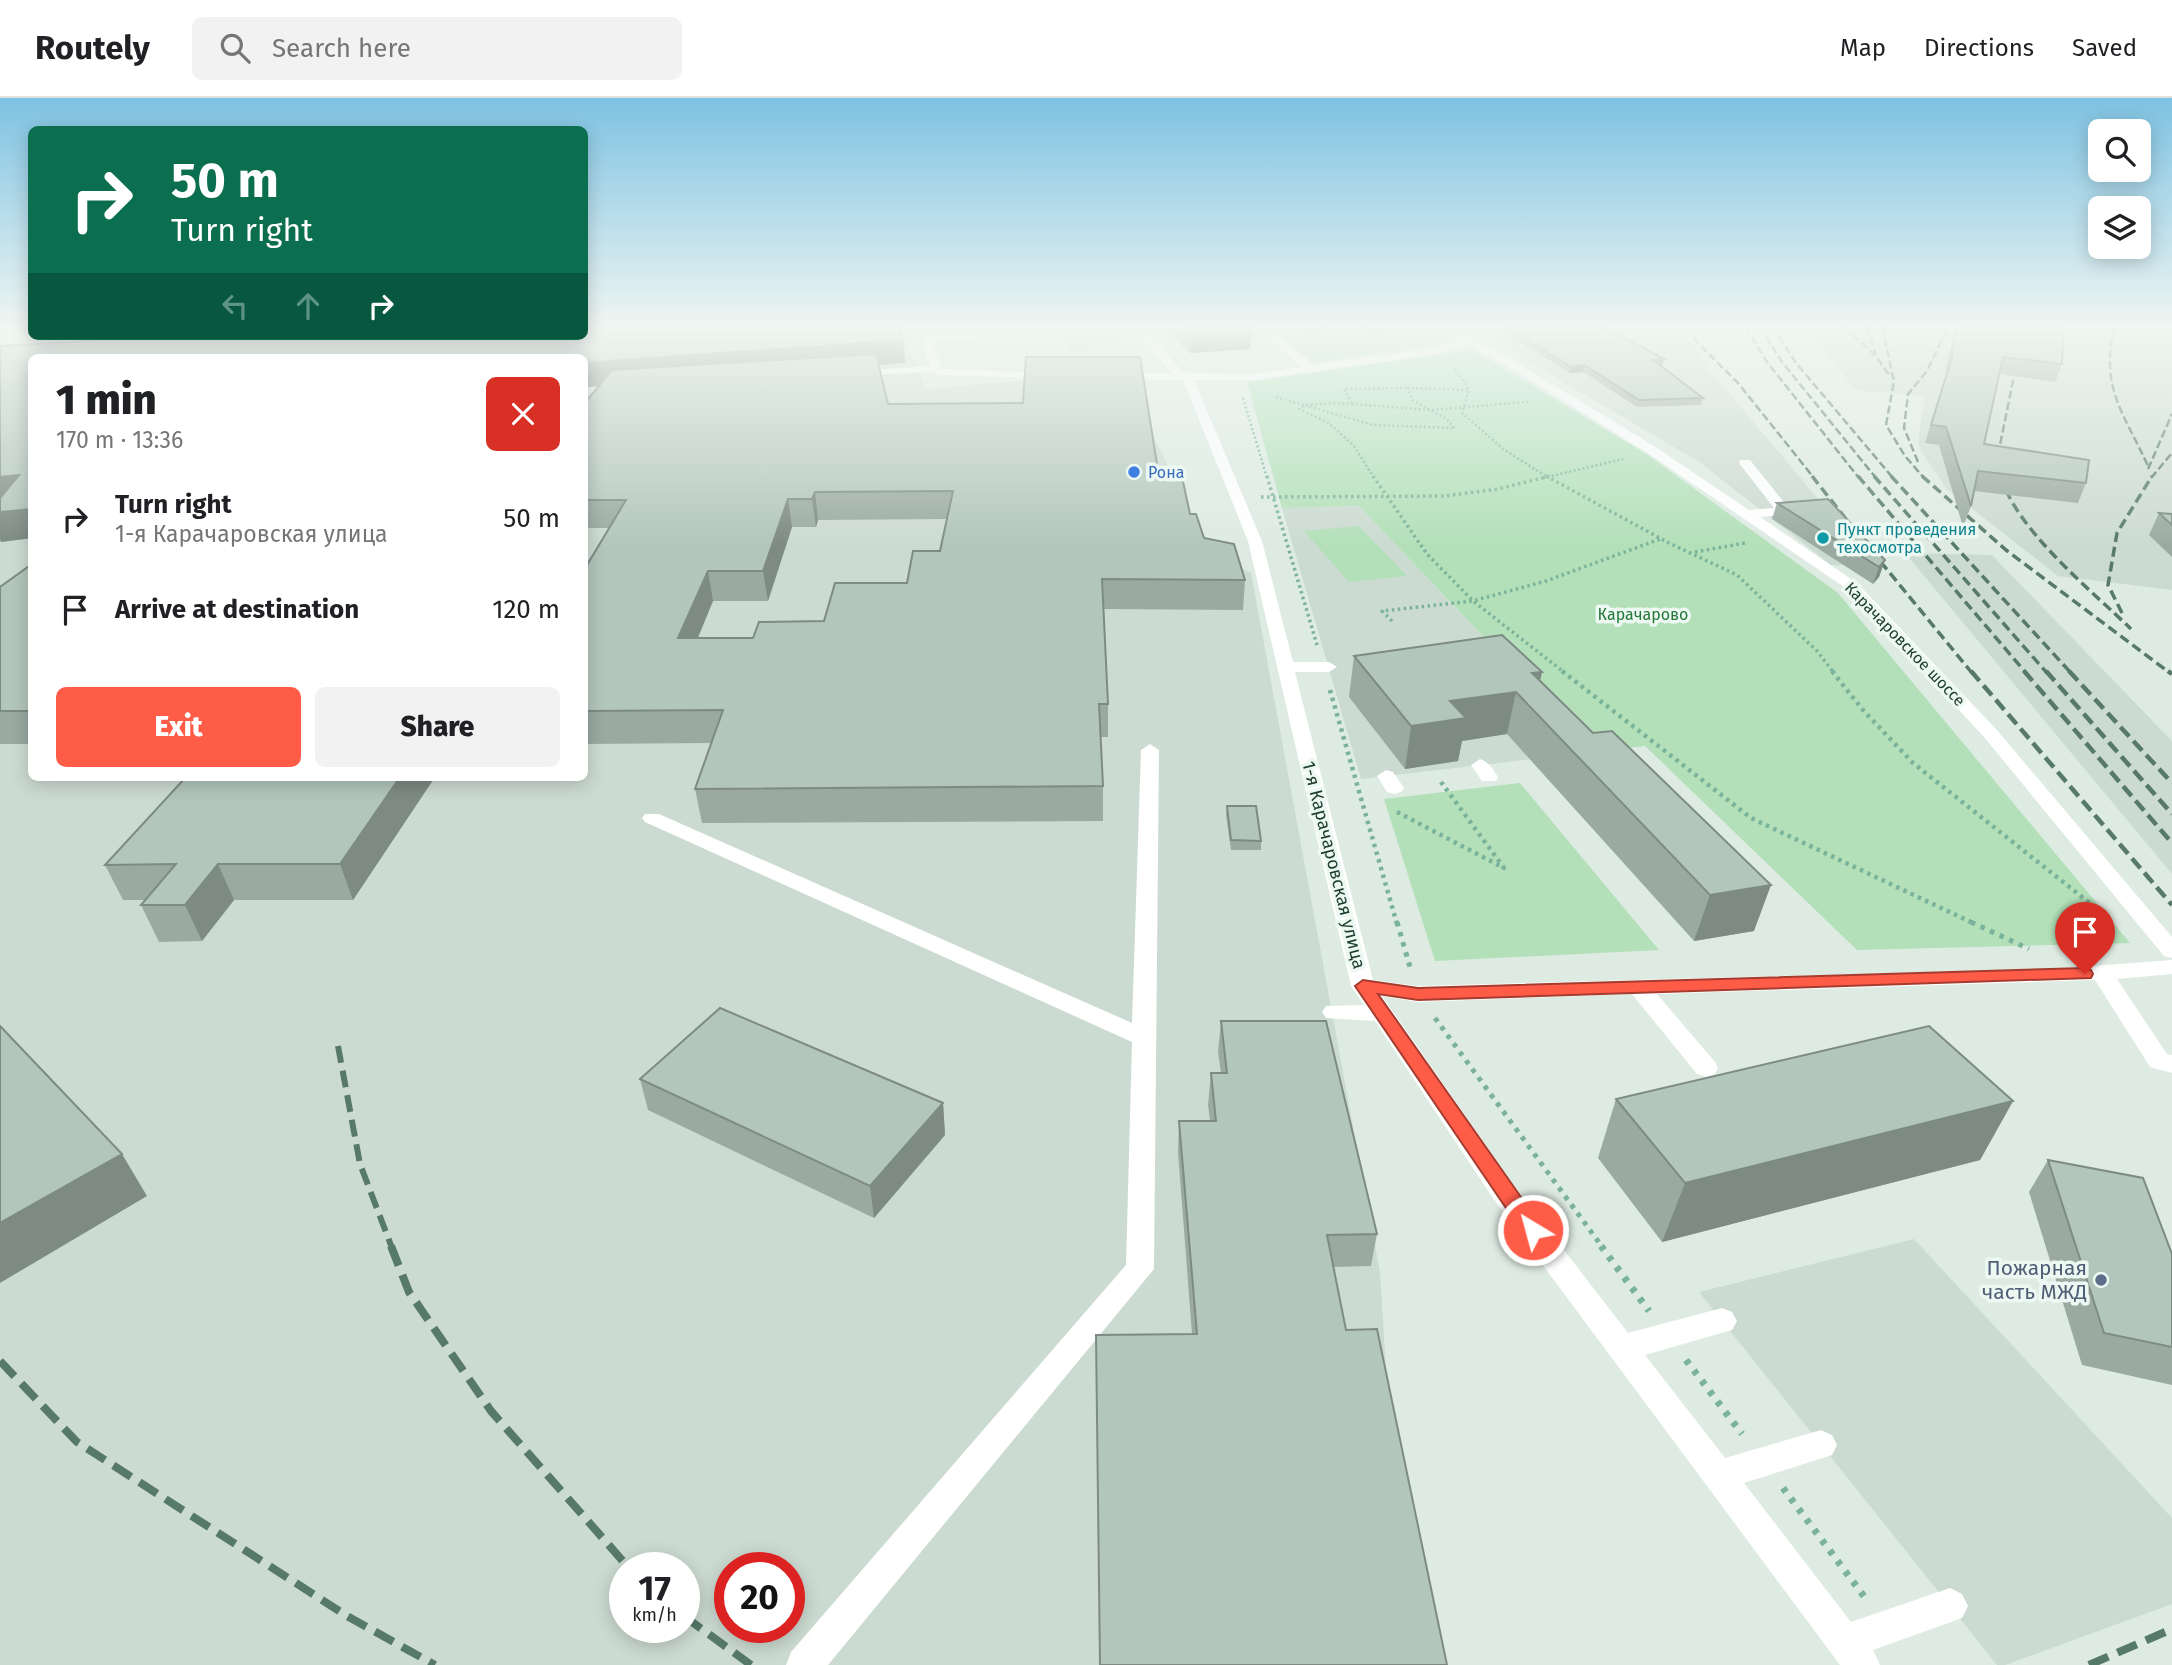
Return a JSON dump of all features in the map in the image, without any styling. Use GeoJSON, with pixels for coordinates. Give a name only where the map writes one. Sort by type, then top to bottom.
{"type":"FeatureCollection","features":[{"type":"Feature","properties":{"kind":"street","name":"1-я Карачаровская улица"},"geometry":{"type":"LineString","coordinates":[[1197,400],[1255,541],[1363,986],[1418,994],[2067,975],[2172,967]]}},
{"type":"Feature","properties":{"kind":"street","name":"Карачаровское шоссе"},"geometry":{"type":"LineString","coordinates":[[1569,400],[1639,442],[1852,586],[1990,733],[2172,951]]}},
{"type":"Feature","properties":{"kind":"street"},"geometry":{"type":"LineString","coordinates":[[1745,463],[1784,511],[1746,514]]}},
{"type":"Feature","properties":{"kind":"street"},"geometry":{"type":"LineString","coordinates":[[1286,667],[1326,667]]}},
{"type":"Feature","properties":{"kind":"street"},"geometry":{"type":"LineString","coordinates":[[804,1665],[1140,1269],[1150,750]]}},
{"type":"Feature","properties":{"kind":"street"},"geometry":{"type":"LineString","coordinates":[[652,818],[1144,1038]]}},
{"type":"Feature","properties":{"kind":"street"},"geometry":{"type":"LineString","coordinates":[[2102,973],[2159,1061],[2172,1064]]}},
{"type":"Feature","properties":{"kind":"street"},"geometry":{"type":"LineString","coordinates":[[1363,986],[1503,1191],[1853,1653],[1887,1627],[1950,1606]]}},
{"type":"Feature","properties":{"kind":"street"},"geometry":{"type":"LineString","coordinates":[[1638,986],[1706,1068]]}},
{"type":"Feature","properties":{"kind":"street"},"geometry":{"type":"LineString","coordinates":[[1334,1012],[1381,1013]]}},
{"type":"Feature","properties":{"kind":"street"},"geometry":{"type":"LineString","coordinates":[[1622,1348],[1722,1321]]}},
{"type":"Feature","properties":{"kind":"street"},"geometry":{"type":"LineString","coordinates":[[1718,1475],[1821,1445]]}},
{"type":"Feature","properties":{"kind":"path"},"geometry":{"type":"LineString","coordinates":[[1244,400],[1326,667],[1418,994],[1668,1336],[1887,1627]]}},
{"type":"Feature","properties":{"kind":"path"},"geometry":{"type":"LineString","coordinates":[[1290,400],[1373,425],[1455,428],[1445,418],[1412,400]]}},
{"type":"Feature","properties":{"kind":"path"},"geometry":{"type":"LineString","coordinates":[[1351,400],[1353,404]]}},
{"type":"Feature","properties":{"kind":"path"},"geometry":{"type":"LineString","coordinates":[[1466,400],[1462,413],[1503,449],[1547,477],[1661,539],[1694,552],[1737,575],[1817,651],[1862,709],[1913,763],[2110,919]]}},
{"type":"Feature","properties":{"kind":"path"},"geometry":{"type":"LineString","coordinates":[[1528,402],[1464,405],[1430,410],[1353,404],[1304,405],[1299,409],[1329,423],[1354,446],[1427,554],[1473,601],[1751,818],[2029,949],[2067,975]]}},
{"type":"Feature","properties":{"kind":"path"},"geometry":{"type":"LineString","coordinates":[[1239,498],[1384,494],[1445,496],[1497,489],[1627,458]]}},
{"type":"Feature","properties":{"kind":"path"},"geometry":{"type":"LineString","coordinates":[[1392,621],[1382,611],[1473,601],[1546,581],[1661,539]]}},
{"type":"Feature","properties":{"kind":"path"},"geometry":{"type":"LineString","coordinates":[[1694,552],[1755,541]]}},
{"type":"Feature","properties":{"kind":"path"},"geometry":{"type":"LineString","coordinates":[[1395,811],[1504,868],[1441,782]]}},
{"type":"Feature","properties":{"kind":"path"},"geometry":{"type":"LineString","coordinates":[[1359,792],[1371,798]]}},
{"type":"Feature","properties":{"kind":"shaded area"},"geometry":{"type":"Polygon","coordinates":[[[588,400],[1091,400],[1144,417],[1185,500],[1198,546],[1251,573],[1380,1273],[1392,1468],[1431,1665],[0,1665],[0,517],[28,514],[28,781],[588,781],[588,400]]]}},
{"type":"Feature","properties":{"kind":"shaded area"},"geometry":{"type":"Polygon","coordinates":[[[1594,400],[1735,400],[1874,565],[1831,565],[1698,461],[1594,400]]]}},
{"type":"Feature","properties":{"kind":"shaded area"},"geometry":{"type":"Polygon","coordinates":[[[1924,400],[2172,400],[2172,590],[2058,576],[1947,489],[1921,451],[1918,442],[1924,400]]]}},
{"type":"Feature","properties":{"kind":"shaded area"},"geometry":{"type":"Polygon","coordinates":[[[1359,506],[1593,752],[1361,779],[1282,508],[1359,506]]]}},
{"type":"Feature","properties":{"kind":"shaded area"},"geometry":{"type":"Polygon","coordinates":[[[1905,553],[1992,555],[2172,741],[2172,874],[1905,553]]]}},
{"type":"Feature","properties":{"kind":"shaded area"},"geometry":{"type":"Polygon","coordinates":[[[1914,1239],[2172,1518],[2172,1604],[2005,1665],[1997,1665],[1699,1292],[1914,1239]]]}},
{"type":"Feature","properties":{"kind":"green space","name":"Карачарово"},"geometry":{"type":"Polygon","coordinates":[[[1252,400],[1557,400],[1648,455],[1838,593],[2130,943],[1857,950],[1645,746],[1593,752],[1359,506],[1282,508],[1252,400]]]}},
{"type":"Feature","properties":{"kind":"green space"},"geometry":{"type":"Polygon","coordinates":[[[1359,526],[1407,576],[1349,582],[1304,531],[1359,526]]]}},
{"type":"Feature","properties":{"kind":"green space"},"geometry":{"type":"Polygon","coordinates":[[[1520,783],[1659,950],[1435,961],[1384,799],[1520,783]]]}},
{"type":"Feature","properties":{"kind":"building"},"geometry":{"type":"Polygon","coordinates":[[[0,400],[28,400],[28,509],[0,512],[0,498],[19,475],[0,477],[0,400]]]}},
{"type":"Feature","properties":{"kind":"building"},"geometry":{"type":"Polygon","coordinates":[[[588,400],[887,400],[888,404],[1147,400],[1159,477],[1182,477],[1190,514],[1196,514],[1204,538],[1234,544],[1245,580],[1102,579],[1108,704],[1099,704],[1103,786],[695,789],[723,710],[588,711],[588,563],[626,500],[588,500],[588,400]],[[953,491],[815,492],[812,499],[788,499],[763,571],[708,571],[678,638],[753,638],[759,622],[824,621],[835,583],[907,583],[913,551],[940,551],[953,491]]]}},
{"type":"Feature","properties":{"kind":"building"},"geometry":{"type":"Polygon","coordinates":[[[1939,400],[1994,400],[1984,444],[2089,460],[2086,483],[1978,471],[1971,506],[1946,427],[1931,425],[1939,400]]]}},
{"type":"Feature","properties":{"kind":"building"},"geometry":{"type":"Polygon","coordinates":[[[1828,499],[1885,560],[1879,567],[1777,503],[1828,499]]]}},
{"type":"Feature","properties":{"kind":"building"},"geometry":{"type":"Polygon","coordinates":[[[2159,513],[2172,514],[2172,525],[2159,513]]]}},
{"type":"Feature","properties":{"kind":"building"},"geometry":{"type":"Polygon","coordinates":[[[28,567],[28,711],[0,711],[0,587],[28,567]]]}},
{"type":"Feature","properties":{"kind":"building"},"geometry":{"type":"Polygon","coordinates":[[[1502,635],[1542,672],[1532,673],[1593,733],[1612,731],[1771,885],[1710,895],[1516,692],[1450,701],[1466,718],[1411,726],[1354,656],[1502,635]]]}},
{"type":"Feature","properties":{"kind":"building"},"geometry":{"type":"Polygon","coordinates":[[[182,781],[397,781],[340,864],[218,864],[185,905],[141,905],[176,864],[105,865],[182,781]]]}},
{"type":"Feature","properties":{"kind":"building"},"geometry":{"type":"Polygon","coordinates":[[[1227,806],[1256,806],[1261,841],[1231,840],[1227,806]]]}},
{"type":"Feature","properties":{"kind":"building"},"geometry":{"type":"Polygon","coordinates":[[[720,1008],[943,1103],[870,1186],[640,1079],[720,1008]]]}},
{"type":"Feature","properties":{"kind":"building"},"geometry":{"type":"Polygon","coordinates":[[[1221,1021],[1326,1021],[1377,1234],[1327,1235],[1346,1330],[1377,1329],[1447,1665],[1100,1665],[1096,1335],[1197,1334],[1179,1121],[1216,1121],[1211,1073],[1227,1073],[1221,1021]]]}},
{"type":"Feature","properties":{"kind":"building"},"geometry":{"type":"Polygon","coordinates":[[[0,1026],[122,1154],[0,1223],[0,1026]]]}},
{"type":"Feature","properties":{"kind":"building"},"geometry":{"type":"Polygon","coordinates":[[[1929,1026],[2013,1101],[1685,1183],[1616,1099],[1929,1026]]]}},
{"type":"Feature","properties":{"kind":"building"},"geometry":{"type":"Polygon","coordinates":[[[2048,1160],[2143,1178],[2172,1254],[2172,1347],[2104,1333],[2048,1160]]]}},
{"type":"Feature","properties":{"kind":"railway"},"geometry":{"type":"LineString","coordinates":[[1752,400],[1814,478]]}},
{"type":"Feature","properties":{"kind":"railway"},"geometry":{"type":"LineString","coordinates":[[1797,400],[1859,478]]}},
{"type":"Feature","properties":{"kind":"railway"},"geometry":{"type":"LineString","coordinates":[[1813,400],[1876,478]]}},
{"type":"Feature","properties":{"kind":"railway"},"geometry":{"type":"LineString","coordinates":[[1827,400],[1893,478]]}},
{"type":"Feature","properties":{"kind":"railway"},"geometry":{"type":"LineString","coordinates":[[1891,400],[1886,425],[1905,456],[1923,477]]}},
{"type":"Feature","properties":{"kind":"railway"},"geometry":{"type":"LineString","coordinates":[[1907,400],[1904,428],[1918,462]]}},
{"type":"Feature","properties":{"kind":"railway"},"geometry":{"type":"LineString","coordinates":[[2001,478],[1999,450],[2009,400]]}},
{"type":"Feature","properties":{"kind":"railway"},"geometry":{"type":"LineString","coordinates":[[2117,400],[2148,466]]}},
{"type":"Feature","properties":{"kind":"railway"},"geometry":{"type":"LineString","coordinates":[[2148,469],[2172,414]]}},
{"type":"Feature","properties":{"kind":"railway"},"geometry":{"type":"LineString","coordinates":[[2151,478],[2172,453]]}},
{"type":"Feature","properties":{"kind":"railway"},"geometry":{"type":"LineString","coordinates":[[1812,476],[1853,528]]}},
{"type":"Feature","properties":{"kind":"railway"},"geometry":{"type":"LineString","coordinates":[[1858,476],[2026,673]]}},
{"type":"Feature","properties":{"kind":"railway"},"geometry":{"type":"LineString","coordinates":[[1874,476],[2047,673]]}},
{"type":"Feature","properties":{"kind":"railway"},"geometry":{"type":"LineString","coordinates":[[1891,476],[2071,673]]}},
{"type":"Feature","properties":{"kind":"railway"},"geometry":{"type":"LineString","coordinates":[[2001,476],[2009,496],[2038,538],[2131,629]]}},
{"type":"Feature","properties":{"kind":"railway"},"geometry":{"type":"LineString","coordinates":[[2122,613],[2108,585],[2117,533],[2152,476]]}},
{"type":"Feature","properties":{"kind":"railway"},"geometry":{"type":"LineString","coordinates":[[1923,477],[2006,550],[2170,673]]}},
{"type":"Feature","properties":{"kind":"railway"},"geometry":{"type":"LineString","coordinates":[[1871,550],[1972,673]]}},
{"type":"Feature","properties":{"kind":"railway"},"geometry":{"type":"LineString","coordinates":[[1971,671],[2172,905]]}},
{"type":"Feature","properties":{"kind":"railway"},"geometry":{"type":"LineString","coordinates":[[2024,671],[2172,843]]}},
{"type":"Feature","properties":{"kind":"railway"},"geometry":{"type":"LineString","coordinates":[[2046,671],[2172,814]]}},
{"type":"Feature","properties":{"kind":"railway"},"geometry":{"type":"LineString","coordinates":[[2069,671],[2172,783]]}},
{"type":"Feature","properties":{"kind":"railway"},"geometry":{"type":"LineString","coordinates":[[2168,671],[2172,674]]}},
{"type":"Feature","properties":{"kind":"railway"},"geometry":{"type":"LineString","coordinates":[[338,1046],[360,1164],[392,1248]]}},
{"type":"Feature","properties":{"kind":"railway"},"geometry":{"type":"LineString","coordinates":[[391,1246],[409,1292],[491,1411],[615,1552]]}},
{"type":"Feature","properties":{"kind":"railway"},"geometry":{"type":"LineString","coordinates":[[0,1361],[77,1442],[347,1616],[435,1665]]}},
{"type":"Feature","properties":{"kind":"railway"},"geometry":{"type":"LineString","coordinates":[[700,1628],[751,1665]]}},
{"type":"Feature","properties":{"kind":"railway"},"geometry":{"type":"LineString","coordinates":[[2089,1665],[2172,1629]]}},
{"type":"Feature","properties":{"kind":"place","name":"Рона"},"geometry":{"type":"Point","coordinates":[1134,472]}},
{"type":"Feature","properties":{"kind":"place","name":"Пункт проведения техосмотра"},"geometry":{"type":"Point","coordinates":[1823,538]}},
{"type":"Feature","properties":{"kind":"place","name":"Пожарная часть МЖД"},"geometry":{"type":"Point","coordinates":[2101,1280]}},
{"type":"Feature","properties":{"kind":"route"},"geometry":{"type":"LineString","coordinates":[[1533,1230],[1503,1191],[1363,986],[1418,994],[2085,974]]}}]}
